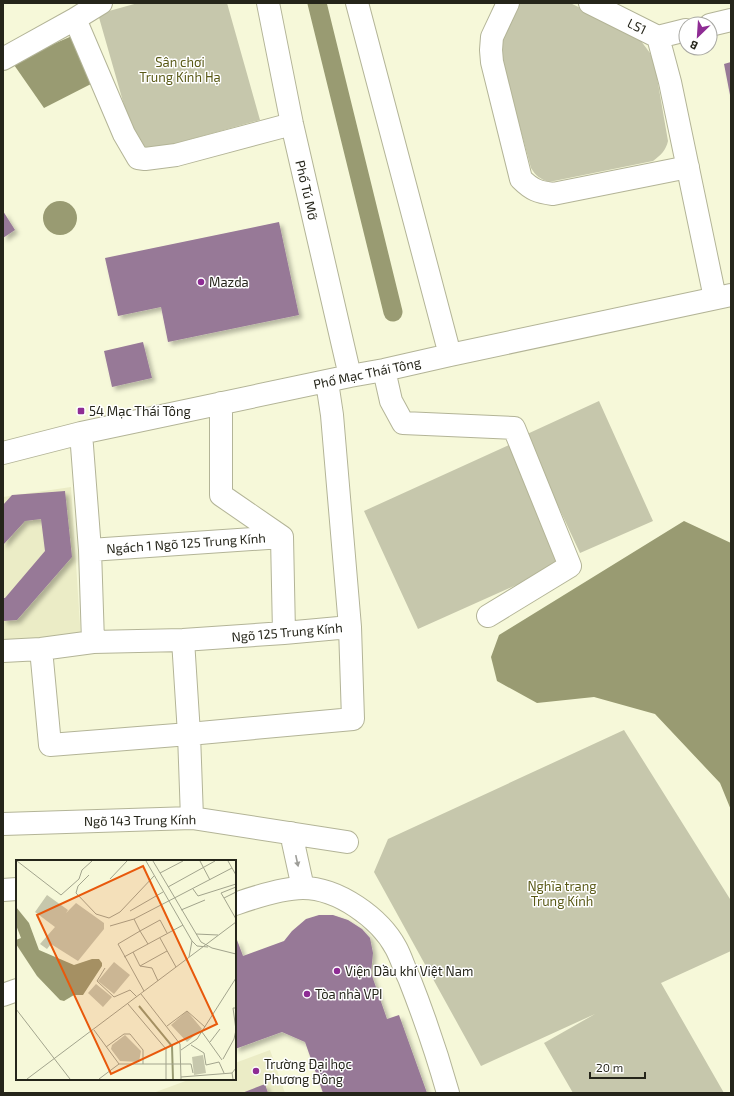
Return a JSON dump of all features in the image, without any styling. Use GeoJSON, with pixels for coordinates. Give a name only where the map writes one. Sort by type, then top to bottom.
{"type":"FeatureCollection","features":[{"type":"Feature","properties":{"kind":"street"},"geometry":{"type":"LineString","coordinates":[[3,59],[101,3]]}},
{"type":"Feature","properties":{"kind":"street","name":"Phố Tú Mỡ"},"geometry":{"type":"LineString","coordinates":[[268,3],[292,124],[350,376]]}},
{"type":"Feature","properties":{"kind":"street"},"geometry":{"type":"LineString","coordinates":[[357,3],[450,354]]}},
{"type":"Feature","properties":{"kind":"street"},"geometry":{"type":"LineString","coordinates":[[508,3],[492,37],[492,62],[521,179],[528,187],[540,192],[553,194],[688,167]]}},
{"type":"Feature","properties":{"kind":"street","name":"LS1"},"geometry":{"type":"LineString","coordinates":[[590,3],[658,37],[678,32]]}},
{"type":"Feature","properties":{"kind":"street"},"geometry":{"type":"LineString","coordinates":[[75,19],[124,134],[138,158],[145,159],[176,155],[292,124]]}},
{"type":"Feature","properties":{"kind":"street"},"geometry":{"type":"LineString","coordinates":[[718,23],[731,20]]}},
{"type":"Feature","properties":{"kind":"street"},"geometry":{"type":"LineString","coordinates":[[658,37],[670,82],[688,167],[723,297]]}},
{"type":"Feature","properties":{"kind":"street","name":"Phố Mạc Thái Tông"},"geometry":{"type":"LineString","coordinates":[[3,453],[81,433],[723,297]]}},
{"type":"Feature","properties":{"kind":"street"},"geometry":{"type":"LineString","coordinates":[[384,370],[391,401],[403,423],[514,428],[570,566],[488,616]]}},
{"type":"Feature","properties":{"kind":"street","name":"Ngõ 125 Trung Kính"},"geometry":{"type":"LineString","coordinates":[[3,652],[42,649],[94,642],[183,640],[350,627],[332,415],[327,382]]}},
{"type":"Feature","properties":{"kind":"street","name":"Ngách 1 Ngõ 125 Trung Kính"},"geometry":{"type":"LineString","coordinates":[[221,403],[221,495],[282,537]]}},
{"type":"Feature","properties":{"kind":"street","name":"Ngách 1 Ngõ 125 Trung Kính"},"geometry":{"type":"LineString","coordinates":[[81,433],[90,550],[94,642]]}},
{"type":"Feature","properties":{"kind":"street","name":"Ngách 1 Ngõ 125 Trung Kính"},"geometry":{"type":"LineString","coordinates":[[90,550],[282,537]]}},
{"type":"Feature","properties":{"kind":"street","name":"Ngách 1 Ngõ 125 Trung Kính"},"geometry":{"type":"LineString","coordinates":[[282,537],[284,633]]}},
{"type":"Feature","properties":{"kind":"street"},"geometry":{"type":"LineString","coordinates":[[42,649],[50,745],[353,719],[350,627]]}},
{"type":"Feature","properties":{"kind":"street"},"geometry":{"type":"LineString","coordinates":[[183,640],[189,734],[192,818]]}},
{"type":"Feature","properties":{"kind":"street","name":"Ngõ 143 Trung Kính"},"geometry":{"type":"LineString","coordinates":[[3,824],[192,818],[347,842]]}},
{"type":"Feature","properties":{"kind":"street"},"geometry":{"type":"LineString","coordinates":[[291,833],[303,888]]}},
{"type":"Feature","properties":{"kind":"street"},"geometry":{"type":"LineString","coordinates":[[236,904],[276,892],[303,888],[328,892],[356,906],[379,924],[396,947],[419,1004],[448,1093]]}},
{"type":"Feature","properties":{"kind":"street"},"geometry":{"type":"LineString","coordinates":[[3,890],[16,889]]}},
{"type":"Feature","properties":{"kind":"street"},"geometry":{"type":"LineString","coordinates":[[3,995],[16,990]]}},
{"type":"Feature","properties":{"kind":"shaded area"},"geometry":{"type":"Polygon","coordinates":[[[72,36],[91,84],[44,108],[12,62],[72,36]]]}},
{"type":"Feature","properties":{"kind":"shaded area"},"geometry":{"type":"Polygon","coordinates":[[[63,201],[70,203],[75,208],[77,218],[75,228],[70,233],[57,235],[50,233],[45,228],[43,215],[45,208],[50,203],[63,201]]]}},
{"type":"Feature","properties":{"kind":"shaded area"},"geometry":{"type":"Polygon","coordinates":[[[71,487],[81,640],[3,644],[3,497],[71,487]]]}},
{"type":"Feature","properties":{"kind":"shaded area"},"geometry":{"type":"Polygon","coordinates":[[[684,521],[731,543],[731,810],[720,783],[655,714],[594,697],[537,703],[497,681],[491,657],[499,635],[684,521]]]}},
{"type":"Feature","properties":{"kind":"shaded area","name":"Trường Đại học Phương Đông"},"geometry":{"type":"Polygon","coordinates":[[[270,1050],[285,1093],[153,1093],[188,1080],[236,1080],[236,1063],[270,1050]]]}},
{"type":"Feature","properties":{"kind":"green space","name":"Sân chơi Trung Kính Hạ"},"geometry":{"type":"Polygon","coordinates":[[[138,3],[227,3],[260,120],[138,154],[98,14],[138,3]]]}},
{"type":"Feature","properties":{"kind":"green space"},"geometry":{"type":"Polygon","coordinates":[[[520,3],[570,3],[627,30],[641,41],[650,53],[655,66],[668,141],[664,150],[658,157],[653,161],[549,182],[535,173],[531,168],[503,65],[503,38],[517,6],[520,3]]]}},
{"type":"Feature","properties":{"kind":"green space"},"geometry":{"type":"Polygon","coordinates":[[[599,401],[653,521],[580,553],[525,435],[599,401]]]}},
{"type":"Feature","properties":{"kind":"green space"},"geometry":{"type":"Polygon","coordinates":[[[509,445],[563,564],[418,629],[364,511],[509,445]]]}},
{"type":"Feature","properties":{"kind":"green space","name":"Nghĩa trang Trung Kính"},"geometry":{"type":"Polygon","coordinates":[[[624,730],[731,899],[731,951],[661,983],[724,1093],[573,1093],[544,1043],[595,1014],[481,1066],[374,872],[388,839],[624,730]]]}},
{"type":"Feature","properties":{"kind":"building"},"geometry":{"type":"Polygon","coordinates":[[[731,62],[731,95],[730,95],[724,64],[731,62]]]}},
{"type":"Feature","properties":{"kind":"building"},"geometry":{"type":"Polygon","coordinates":[[[3,211],[15,230],[3,238],[3,211]]]}},
{"type":"Feature","properties":{"kind":"building","name":"Mazda"},"geometry":{"type":"Polygon","coordinates":[[[279,222],[299,315],[168,342],[161,307],[118,316],[105,258],[279,222]]]}},
{"type":"Feature","properties":{"kind":"building"},"geometry":{"type":"Polygon","coordinates":[[[143,342],[152,378],[112,387],[104,351],[143,342]]]}},
{"type":"Feature","properties":{"kind":"building"},"geometry":{"type":"Polygon","coordinates":[[[65,491],[72,557],[17,620],[3,621],[3,598],[5,598],[45,551],[41,519],[25,521],[3,545],[3,505],[12,495],[65,491]]]}},
{"type":"Feature","properties":{"kind":"building","name":"Tòa nhà VPI"},"geometry":{"type":"Polygon","coordinates":[[[319,915],[333,915],[348,920],[362,929],[370,938],[373,953],[371,973],[387,1019],[399,1015],[427,1093],[323,1093],[305,1042],[282,1032],[236,1049],[236,940],[243,956],[284,941],[292,931],[306,919],[319,915]]]}},
{"type":"Feature","properties":{"kind":"building"},"geometry":{"type":"Polygon","coordinates":[[[265,1084],[268,1093],[242,1093],[265,1084]]]}},
{"type":"Feature","properties":{"kind":"waterway"},"geometry":{"type":"LineString","coordinates":[[317,3],[393,312]]}},
{"type":"Feature","properties":{"kind":"place","name":"Mazda"},"geometry":{"type":"Point","coordinates":[201,282]}},
{"type":"Feature","properties":{"kind":"place","name":"54 Mạc Thái Tông"},"geometry":{"type":"Point","coordinates":[81,411]}},
{"type":"Feature","properties":{"kind":"place","name":"Viện Dầu khí Việt Nam"},"geometry":{"type":"Point","coordinates":[337,971]}},
{"type":"Feature","properties":{"kind":"place","name":"Tòa nhà VPI"},"geometry":{"type":"Point","coordinates":[307,994]}},
{"type":"Feature","properties":{"kind":"place","name":"Trường Đại học Phương Đông"},"geometry":{"type":"Point","coordinates":[256,1071]}}]}
